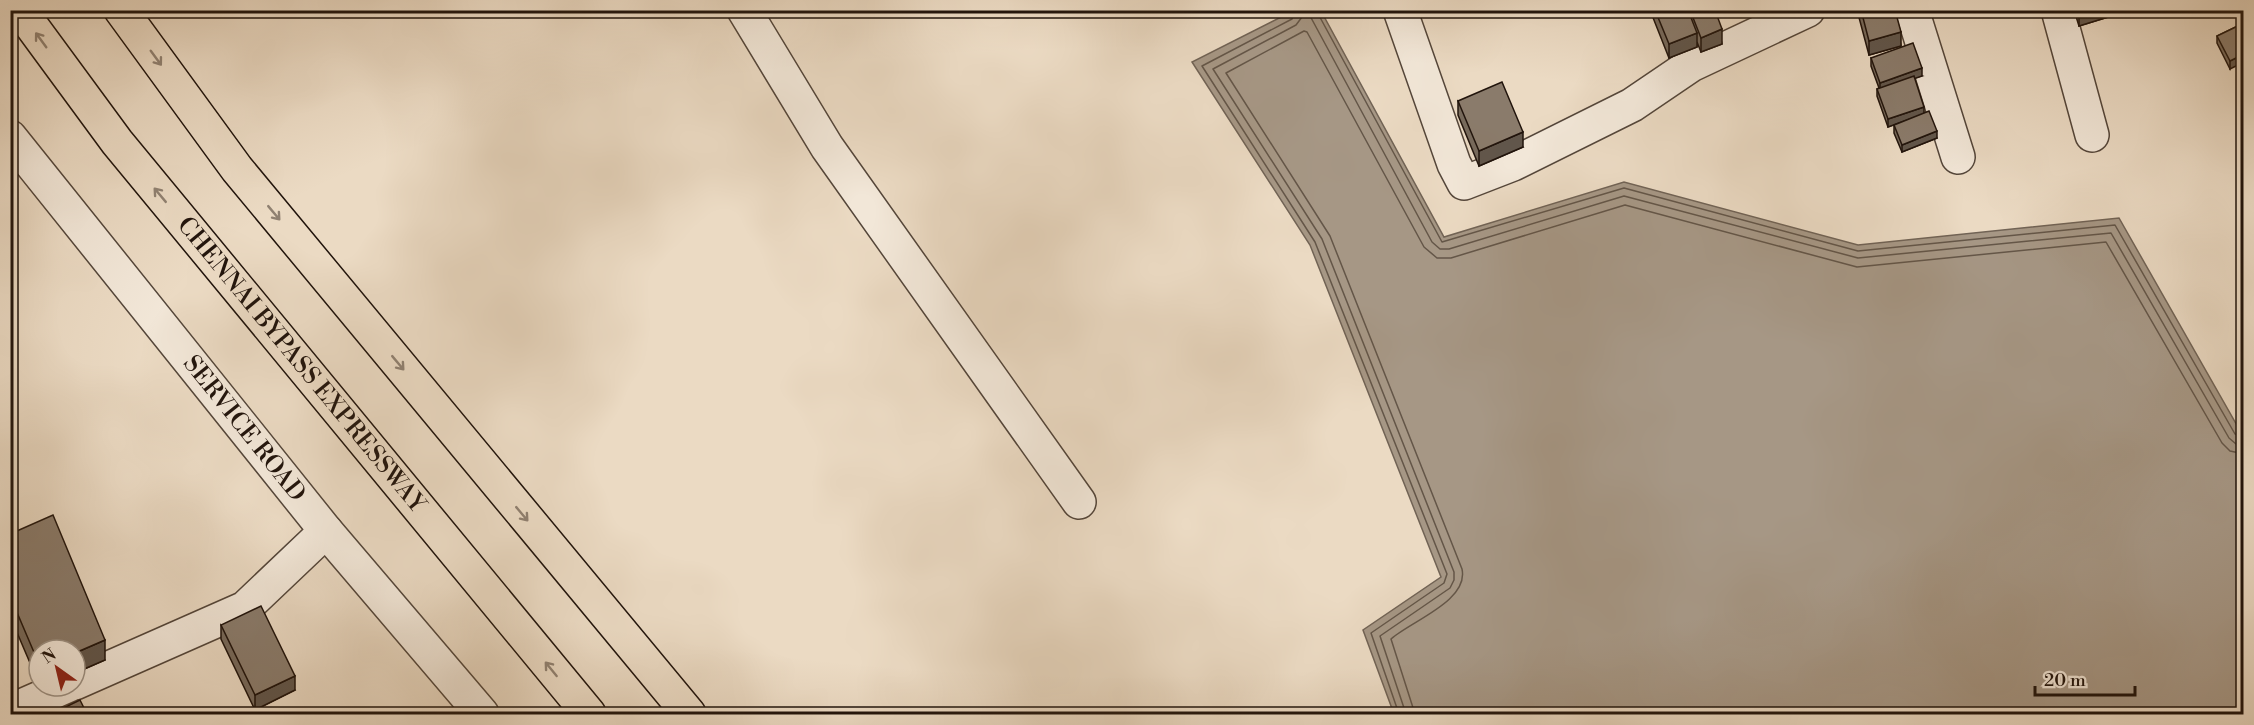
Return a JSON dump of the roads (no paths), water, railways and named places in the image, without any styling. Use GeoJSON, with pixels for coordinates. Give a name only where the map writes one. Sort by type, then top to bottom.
{"type":"FeatureCollection","features":[{"type":"Feature","properties":{"kind":"highway","name":"CHENNAI BYPASS EXPRESSWAY"},"geometry":{"type":"LineString","coordinates":[[20,10],[117,142],[589,714]]}},
{"type":"Feature","properties":{"kind":"highway"},"geometry":{"type":"LineString","coordinates":[[122,10],[237,169],[688,714]]}},
{"type":"Feature","properties":{"kind":"street"},"geometry":{"type":"LineString","coordinates":[[744,10],[827,147],[1079,502]]}},
{"type":"Feature","properties":{"kind":"street"},"geometry":{"type":"LineString","coordinates":[[1400,10],[1454,164],[1464,183],[1513,164],[1632,105],[1691,65],[1808,10]]}},
{"type":"Feature","properties":{"kind":"street"},"geometry":{"type":"LineString","coordinates":[[1912,10],[1958,157]]}},
{"type":"Feature","properties":{"kind":"street"},"geometry":{"type":"LineString","coordinates":[[2058,10],[2092,135]]}},
{"type":"Feature","properties":{"kind":"street","name":"SERVICE ROAD"},"geometry":{"type":"LineString","coordinates":[[10,137],[327,531],[482,714]]}},
{"type":"Feature","properties":{"kind":"street"},"geometry":{"type":"LineString","coordinates":[[87,678],[245,608],[327,531]]}},
{"type":"Feature","properties":{"kind":"street"},"geometry":{"type":"LineString","coordinates":[[10,711],[40,698]]}},
{"type":"Feature","properties":{"kind":"water"},"geometry":{"type":"Polygon","coordinates":[[[1295,10],[1321,11],[1444,237],[1624,182],[1858,245],[2119,218],[2243,436],[2243,714],[1394,714],[1363,630],[1441,577],[1310,245],[1192,62],[1295,10]]]}}]}
